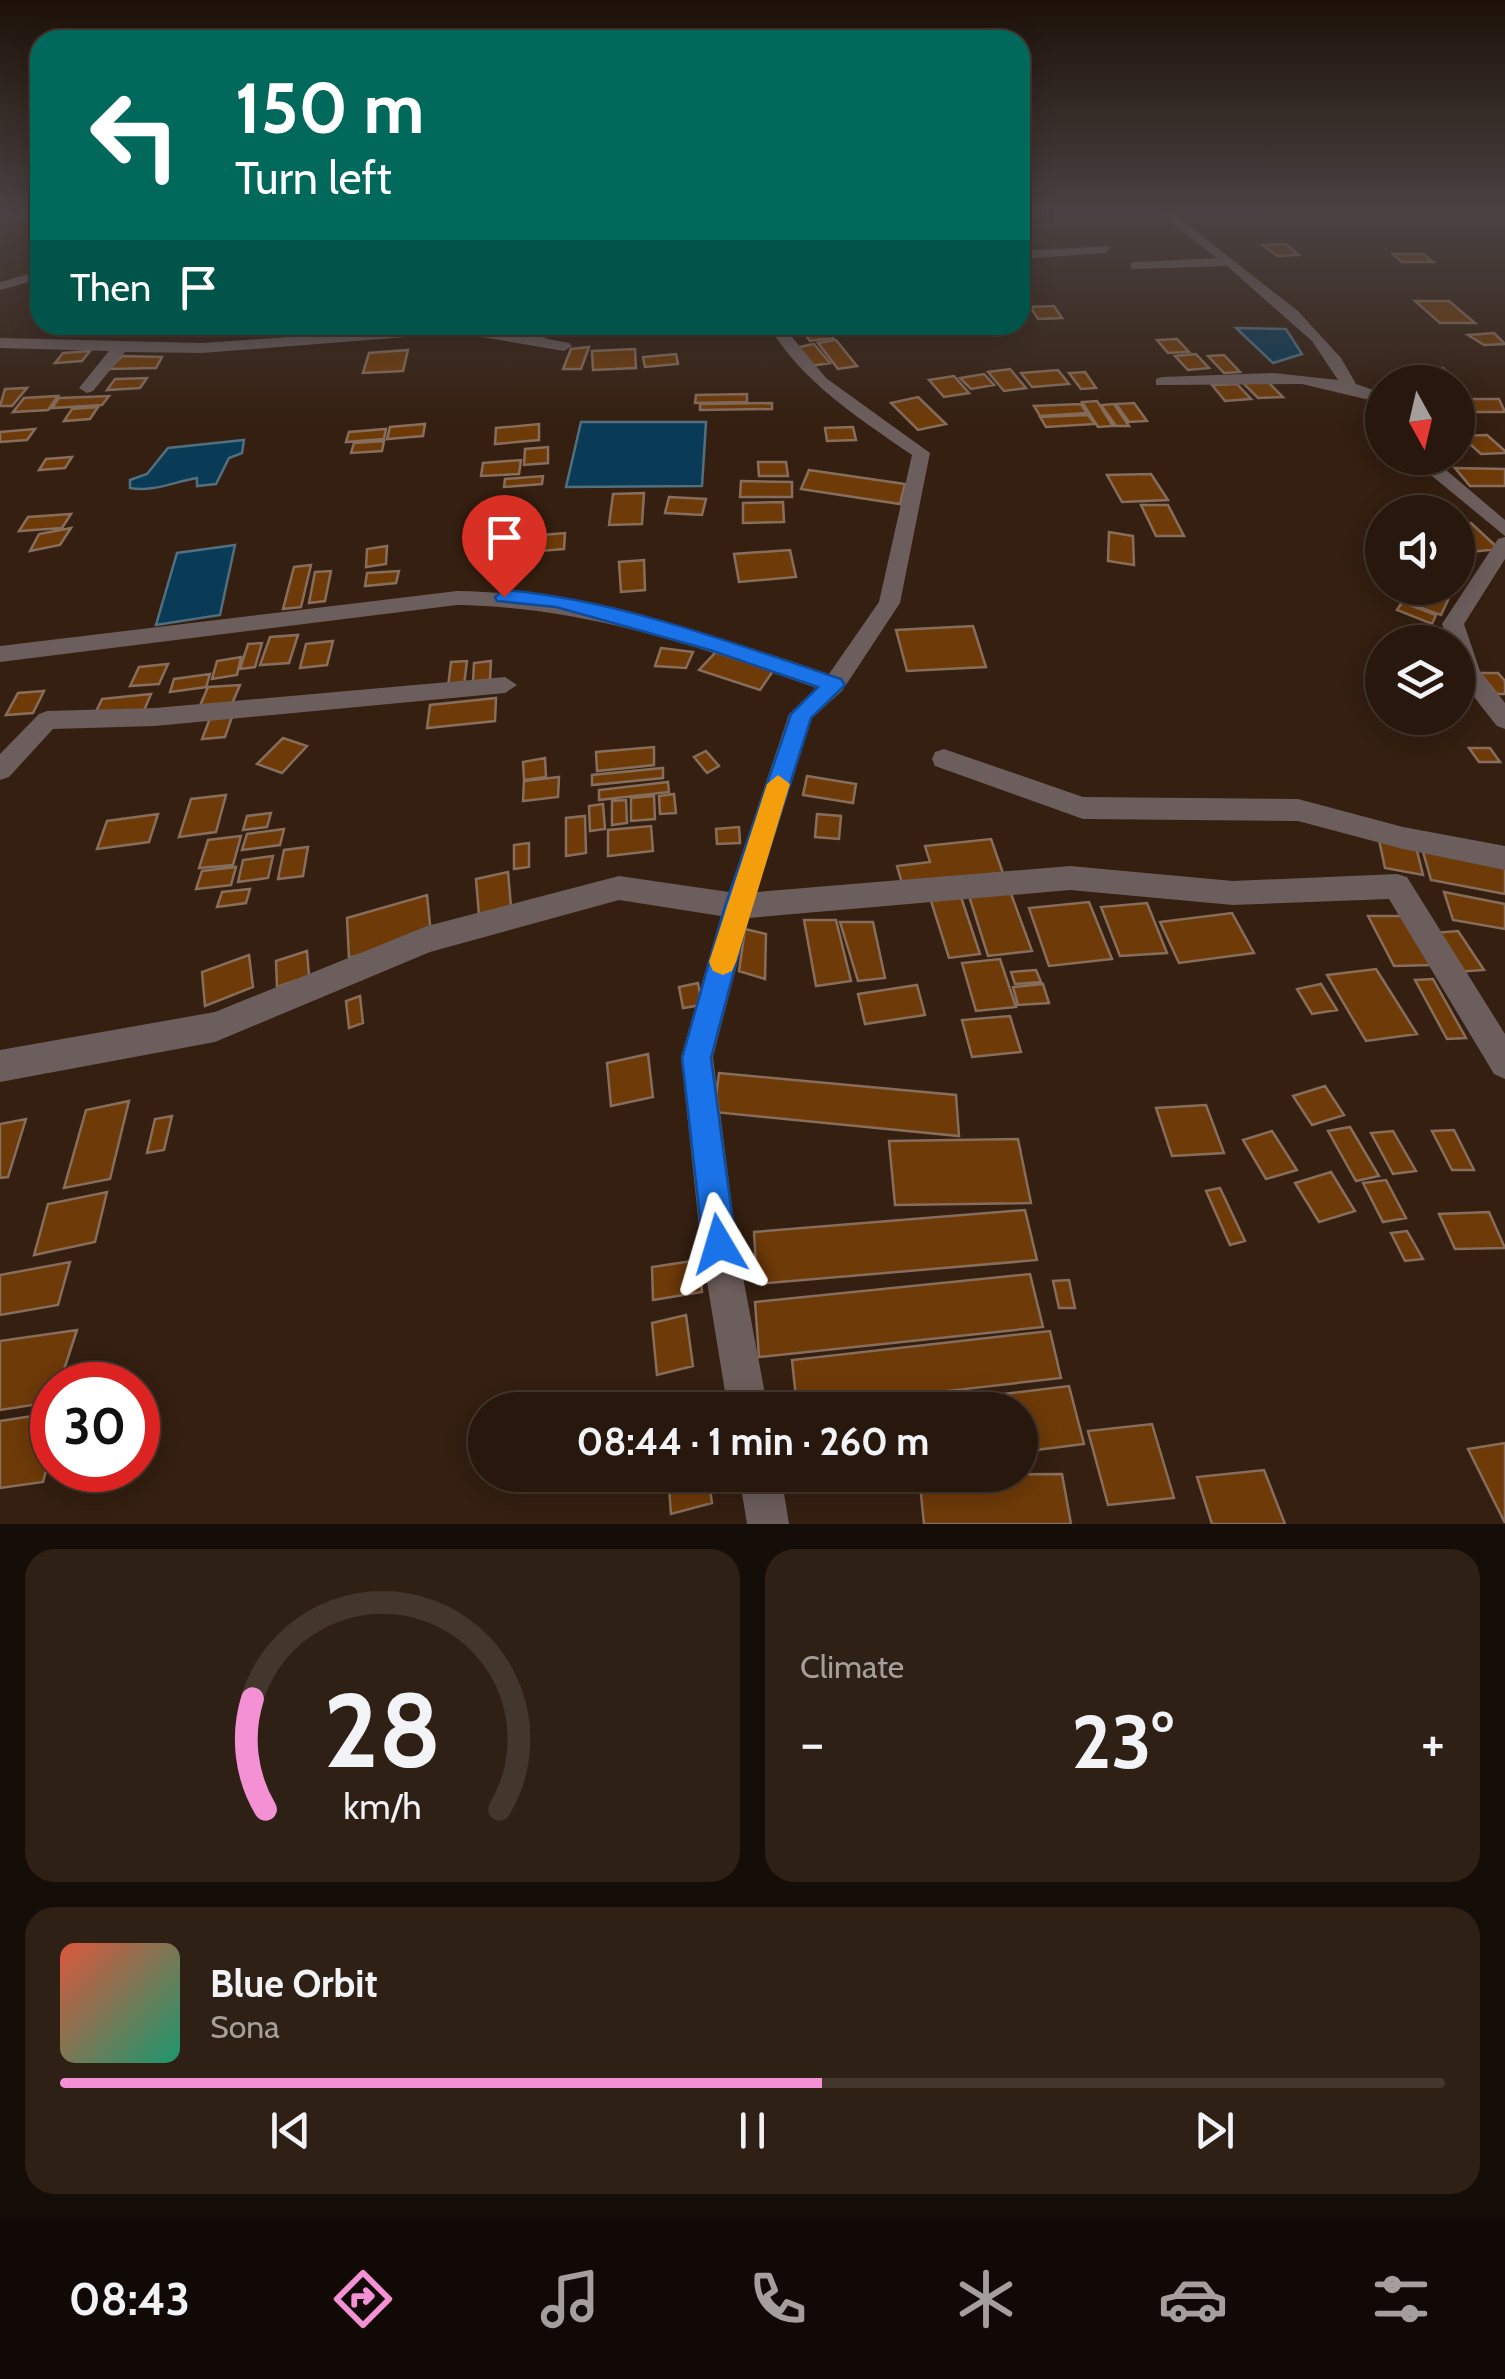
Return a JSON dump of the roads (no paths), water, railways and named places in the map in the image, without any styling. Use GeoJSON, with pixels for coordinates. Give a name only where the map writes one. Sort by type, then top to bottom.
{"type":"FeatureCollection","features":[{"type":"Feature","properties":{"kind":"street"},"geometry":{"type":"LineString","coordinates":[[1251,283],[1340,362],[1348,383]]}},
{"type":"Feature","properties":{"kind":"street"},"geometry":{"type":"LineString","coordinates":[[0,343],[202,348],[377,335]]}},
{"type":"Feature","properties":{"kind":"street"},"geometry":{"type":"LineString","coordinates":[[497,335],[564,346]]}},
{"type":"Feature","properties":{"kind":"street"},"geometry":{"type":"LineString","coordinates":[[516,338],[536,335]]}},
{"type":"Feature","properties":{"kind":"street"},"geometry":{"type":"LineString","coordinates":[[745,1392],[719,1244],[697,1058],[738,906],[802,714],[834,685],[888,603],[922,452],[820,381],[780,335]]}},
{"type":"Feature","properties":{"kind":"street"},"geometry":{"type":"LineString","coordinates":[[87,388],[120,347]]}},
{"type":"Feature","properties":{"kind":"street"},"geometry":{"type":"LineString","coordinates":[[1162,382],[1304,378],[1348,383],[1365,390]]}},
{"type":"Feature","properties":{"kind":"street"},"geometry":{"type":"LineString","coordinates":[[1441,475],[1505,530]]}},
{"type":"Feature","properties":{"kind":"street"},"geometry":{"type":"LineString","coordinates":[[1505,542],[1453,624],[1470,674],[1505,720]]}},
{"type":"Feature","properties":{"kind":"street"},"geometry":{"type":"LineString","coordinates":[[0,654],[457,598],[504,597],[556,601],[716,645],[834,685]]}},
{"type":"Feature","properties":{"kind":"street"},"geometry":{"type":"LineString","coordinates":[[0,770],[47,720],[155,717],[506,685]]}},
{"type":"Feature","properties":{"kind":"street"},"geometry":{"type":"LineString","coordinates":[[944,759],[1083,808],[1298,810],[1403,838],[1505,858]]}},
{"type":"Feature","properties":{"kind":"street"},"geometry":{"type":"LineString","coordinates":[[0,1066],[216,1027],[427,939],[619,888],[738,906],[1070,878],[1233,894],[1397,886],[1505,1064]]}},
{"type":"Feature","properties":{"kind":"street"},"geometry":{"type":"LineString","coordinates":[[763,1492],[768,1524]]}},
{"type":"Feature","properties":{"kind":"water"},"geometry":{"type":"Polygon","coordinates":[[[1236,328],[1286,329],[1302,354],[1273,363],[1236,328]]]}},
{"type":"Feature","properties":{"kind":"water"},"geometry":{"type":"Polygon","coordinates":[[[581,422],[706,422],[702,486],[566,487],[581,422]]]}},
{"type":"Feature","properties":{"kind":"water"},"geometry":{"type":"Polygon","coordinates":[[[244,440],[242,453],[229,458],[216,484],[197,486],[197,478],[155,488],[130,488],[130,480],[147,474],[168,448],[244,440]]]}},
{"type":"Feature","properties":{"kind":"water"},"geometry":{"type":"Polygon","coordinates":[[[235,545],[220,615],[156,625],[177,553],[235,545]]]}}]}
